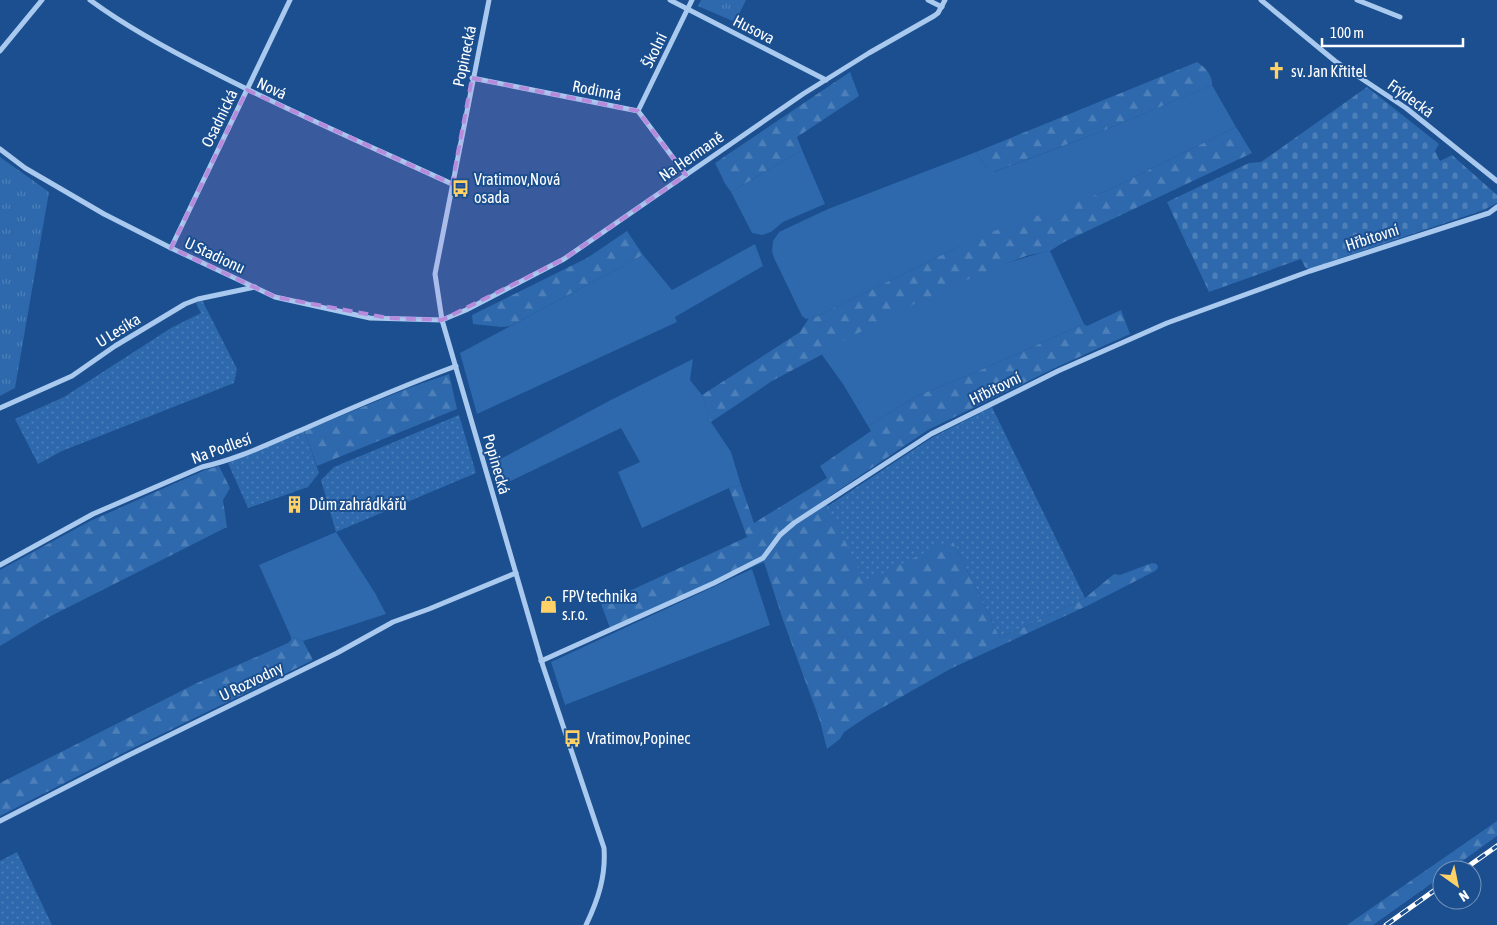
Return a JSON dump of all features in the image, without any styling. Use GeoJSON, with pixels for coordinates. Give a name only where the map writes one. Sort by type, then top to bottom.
{"type":"FeatureCollection","features":[{"type":"Feature","properties":{"kind":"street"},"geometry":{"type":"LineString","coordinates":[[0,50],[42,0]]}},
{"type":"Feature","properties":{"kind":"street","name":"Nová"},"geometry":{"type":"LineString","coordinates":[[90,0],[110,15],[156,43],[247,90],[452,184]]}},
{"type":"Feature","properties":{"kind":"street","name":"Osadnická"},"geometry":{"type":"LineString","coordinates":[[170,248],[290,0]]}},
{"type":"Feature","properties":{"kind":"street","name":"Popinecká"},"geometry":{"type":"LineString","coordinates":[[488,0],[435,274],[442,320],[541,661],[604,848],[604,877],[595,907],[586,925]]}},
{"type":"Feature","properties":{"kind":"street","name":"Husova"},"geometry":{"type":"LineString","coordinates":[[670,0],[826,80]]}},
{"type":"Feature","properties":{"kind":"street","name":"Školní"},"geometry":{"type":"LineString","coordinates":[[638,111],[692,0]]}},
{"type":"Feature","properties":{"kind":"street"},"geometry":{"type":"LineString","coordinates":[[928,0],[942,7]]}},
{"type":"Feature","properties":{"kind":"street","name":"Na Hermaně"},"geometry":{"type":"LineString","coordinates":[[442,320],[466,310],[564,259],[826,80],[934,16],[945,0]]}},
{"type":"Feature","properties":{"kind":"street","name":"Frýdecká"},"geometry":{"type":"LineString","coordinates":[[1261,0],[1335,61],[1406,108],[1497,181]]}},
{"type":"Feature","properties":{"kind":"street"},"geometry":{"type":"LineString","coordinates":[[1357,0],[1400,17]]}},
{"type":"Feature","properties":{"kind":"street","name":"Rodinná"},"geometry":{"type":"LineString","coordinates":[[472,78],[638,111],[686,175]]}},
{"type":"Feature","properties":{"kind":"street","name":"U Stadionu"},"geometry":{"type":"LineString","coordinates":[[0,149],[25,168],[104,214],[170,248],[275,297],[370,318],[442,320]]}},
{"type":"Feature","properties":{"kind":"street","name":"Hřbitovní"},"geometry":{"type":"LineString","coordinates":[[541,661],[764,558],[780,535],[794,523],[931,434],[1058,371],[1167,323],[1310,271],[1488,213],[1497,207]]}},
{"type":"Feature","properties":{"kind":"street","name":"U Lesíka"},"geometry":{"type":"LineString","coordinates":[[0,408],[72,376],[115,346],[186,304],[198,299],[255,287]]}},
{"type":"Feature","properties":{"kind":"street","name":"Na Podlesí"},"geometry":{"type":"LineString","coordinates":[[0,565],[93,514],[202,467],[221,463],[262,447],[407,384],[456,366]]}},
{"type":"Feature","properties":{"kind":"street","name":"U Rozvodny"},"geometry":{"type":"LineString","coordinates":[[0,821],[124,756],[337,653],[394,622],[516,573]]}},
{"type":"Feature","properties":{"kind":"highlighted area"},"geometry":{"type":"Polygon","coordinates":[[[472,78],[638,111],[686,175],[564,259],[442,320],[388,318],[275,297],[171,248],[247,90],[452,184],[472,78]]]}},
{"type":"Feature","properties":{"kind":"green space"},"geometry":{"type":"Polygon","coordinates":[[[701,0],[746,0],[735,22],[698,6],[701,0]]]}},
{"type":"Feature","properties":{"kind":"green space"},"geometry":{"type":"Polygon","coordinates":[[[1197,62],[1208,72],[1212,85],[1105,130],[993,172],[986,167],[976,152],[1197,62]]]}},
{"type":"Feature","properties":{"kind":"green space"},"geometry":{"type":"Polygon","coordinates":[[[850,72],[859,96],[797,137],[802,150],[731,192],[715,163],[850,72]]]}},
{"type":"Feature","properties":{"kind":"green space"},"geometry":{"type":"Polygon","coordinates":[[[1212,85],[1236,127],[1104,192],[958,247],[816,317],[806,319],[802,316],[774,258],[772,251],[773,241],[779,232],[828,209],[976,152],[986,167],[994,172],[1105,130],[1212,85]]]}},
{"type":"Feature","properties":{"kind":"green space"},"geometry":{"type":"Polygon","coordinates":[[[1367,87],[1439,144],[1435,151],[1440,161],[1452,155],[1497,195],[1497,203],[1484,210],[1308,269],[1301,259],[1209,292],[1167,202],[1249,163],[1261,162],[1367,87]]]}},
{"type":"Feature","properties":{"kind":"green space"},"geometry":{"type":"Polygon","coordinates":[[[1236,127],[1252,153],[1064,242],[1050,251],[1026,256],[982,273],[912,305],[824,351],[823,354],[772,381],[711,422],[702,395],[800,332],[809,318],[816,317],[994,231],[1104,192],[1236,127]]]}},
{"type":"Feature","properties":{"kind":"green space"},"geometry":{"type":"Polygon","coordinates":[[[802,150],[825,204],[783,222],[771,232],[762,235],[752,233],[731,192],[802,150]]]}},
{"type":"Feature","properties":{"kind":"green space"},"geometry":{"type":"Polygon","coordinates":[[[0,157],[49,192],[15,388],[0,396],[0,157]]]}},
{"type":"Feature","properties":{"kind":"green space"},"geometry":{"type":"Polygon","coordinates":[[[627,231],[643,255],[510,326],[473,324],[472,315],[587,258],[627,231]]]}},
{"type":"Feature","properties":{"kind":"green space"},"geometry":{"type":"Polygon","coordinates":[[[755,244],[763,266],[675,317],[677,322],[477,414],[460,353],[643,255],[672,290],[755,244]]]}},
{"type":"Feature","properties":{"kind":"green space"},"geometry":{"type":"Polygon","coordinates":[[[1050,251],[1084,324],[917,396],[868,426],[843,384],[822,355],[823,351],[906,307],[962,281],[1020,259],[1050,251]]]}},
{"type":"Feature","properties":{"kind":"green space"},"geometry":{"type":"Polygon","coordinates":[[[202,300],[237,369],[234,383],[62,451],[38,464],[15,419],[64,397],[171,328],[201,313],[196,303],[202,300]]]}},
{"type":"Feature","properties":{"kind":"green space"},"geometry":{"type":"Polygon","coordinates":[[[1121,310],[1130,334],[1057,367],[928,430],[824,500],[828,506],[952,539],[1000,638],[1085,598],[1114,574],[1120,575],[1152,563],[1157,564],[1158,568],[1155,571],[1089,605],[952,668],[871,714],[844,732],[840,739],[827,749],[820,721],[764,562],[610,628],[601,604],[747,537],[729,488],[741,485],[754,523],[827,478],[820,466],[871,431],[868,426],[917,396],[1084,324],[1087,326],[1121,310]]]}},
{"type":"Feature","properties":{"kind":"green space"},"geometry":{"type":"Polygon","coordinates":[[[693,359],[690,380],[702,395],[711,422],[731,452],[741,485],[729,488],[642,528],[618,472],[640,462],[621,428],[500,486],[493,463],[693,359]]]}},
{"type":"Feature","properties":{"kind":"green space"},"geometry":{"type":"Polygon","coordinates":[[[449,374],[457,409],[317,466],[304,431],[409,388],[449,374]]]}},
{"type":"Feature","properties":{"kind":"green space"},"geometry":{"type":"Polygon","coordinates":[[[992,407],[1085,598],[1000,638],[952,539],[865,582],[828,506],[933,437],[992,407]]]}},
{"type":"Feature","properties":{"kind":"green space"},"geometry":{"type":"Polygon","coordinates":[[[459,415],[476,473],[336,532],[321,480],[334,467],[459,415]]]}},
{"type":"Feature","properties":{"kind":"green space"},"geometry":{"type":"Polygon","coordinates":[[[304,431],[319,473],[308,487],[248,508],[228,463],[304,431]]]}},
{"type":"Feature","properties":{"kind":"green space"},"geometry":{"type":"Polygon","coordinates":[[[219,466],[230,488],[223,500],[227,527],[45,619],[0,646],[0,570],[90,521],[205,470],[219,466]]]}},
{"type":"Feature","properties":{"kind":"green space"},"geometry":{"type":"Polygon","coordinates":[[[336,532],[375,593],[386,614],[303,641],[291,637],[259,565],[336,532]]]}},
{"type":"Feature","properties":{"kind":"green space"},"geometry":{"type":"Polygon","coordinates":[[[752,569],[770,625],[565,705],[551,662],[752,569]]]}},
{"type":"Feature","properties":{"kind":"green space"},"geometry":{"type":"Polygon","coordinates":[[[291,637],[303,641],[313,660],[123,753],[0,816],[0,783],[197,683],[288,643],[291,637]]]}},
{"type":"Feature","properties":{"kind":"green space"},"geometry":{"type":"Polygon","coordinates":[[[1497,821],[1497,836],[1464,860],[1441,860],[1497,821]]]}},
{"type":"Feature","properties":{"kind":"green space"},"geometry":{"type":"Polygon","coordinates":[[[17,852],[52,925],[0,925],[0,861],[17,852]]]}},
{"type":"Feature","properties":{"kind":"green space"},"geometry":{"type":"Polygon","coordinates":[[[1432,866],[1432,883],[1373,925],[1347,925],[1432,866]]]}},
{"type":"Feature","properties":{"kind":"railway"},"geometry":{"type":"LineString","coordinates":[[1477,860],[1497,846]]}},
{"type":"Feature","properties":{"kind":"railway"},"geometry":{"type":"LineString","coordinates":[[1386,925],[1432,892]]}},
{"type":"Feature","properties":{"kind":"place","name":"sv. Jan Křtitel"},"geometry":{"type":"Point","coordinates":[1277,71]}},
{"type":"Feature","properties":{"kind":"place","name":"Vratimov,Nová osada"},"geometry":{"type":"Point","coordinates":[460,188]}},
{"type":"Feature","properties":{"kind":"place","name":"Dům zahrádkářů"},"geometry":{"type":"Point","coordinates":[295,504]}},
{"type":"Feature","properties":{"kind":"place","name":"FPV technika s.r.o."},"geometry":{"type":"Point","coordinates":[548,605]}},
{"type":"Feature","properties":{"kind":"place","name":"Vratimov,Popinec"},"geometry":{"type":"Point","coordinates":[573,738]}}]}
